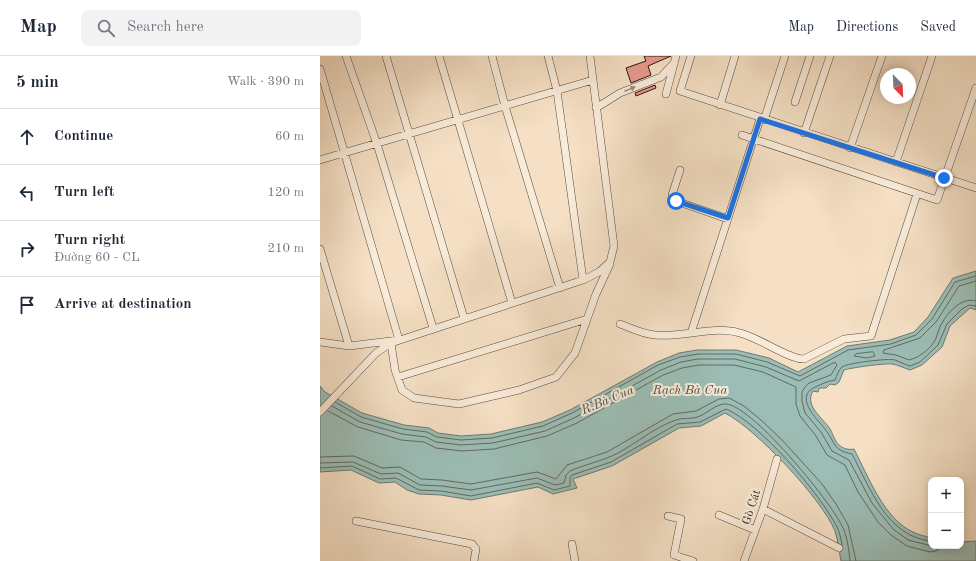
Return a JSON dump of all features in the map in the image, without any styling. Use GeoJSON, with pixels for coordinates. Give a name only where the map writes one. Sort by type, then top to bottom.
{"type":"FeatureCollection","features":[{"type":"Feature","properties":{"kind":"street"},"geometry":{"type":"LineString","coordinates":[[346,56],[377,144],[433,328]]}},
{"type":"Feature","properties":{"kind":"street"},"geometry":{"type":"LineString","coordinates":[[386,56],[464,318]]}},
{"type":"Feature","properties":{"kind":"street"},"geometry":{"type":"LineString","coordinates":[[439,56],[512,303]]}},
{"type":"Feature","properties":{"kind":"street"},"geometry":{"type":"LineString","coordinates":[[492,56],[560,288]]}},
{"type":"Feature","properties":{"kind":"street"},"geometry":{"type":"LineString","coordinates":[[548,56],[557,91],[583,280]]}},
{"type":"Feature","properties":{"kind":"street"},"geometry":{"type":"LineString","coordinates":[[691,56],[680,91],[804,133],[976,188]]}},
{"type":"Feature","properties":{"kind":"street"},"geometry":{"type":"LineString","coordinates":[[720,104],[735,56]]}},
{"type":"Feature","properties":{"kind":"street"},"geometry":{"type":"LineString","coordinates":[[691,333],[754,139],[785,56]]}},
{"type":"Feature","properties":{"kind":"street"},"geometry":{"type":"LineString","coordinates":[[795,102],[810,56]]}},
{"type":"Feature","properties":{"kind":"street"},"geometry":{"type":"LineString","coordinates":[[804,133],[830,56]]}},
{"type":"Feature","properties":{"kind":"street"},"geometry":{"type":"LineString","coordinates":[[850,148],[882,56]]}},
{"type":"Feature","properties":{"kind":"street"},"geometry":{"type":"LineString","coordinates":[[896,162],[932,56]]}},
{"type":"Feature","properties":{"kind":"street"},"geometry":{"type":"LineString","coordinates":[[391,343],[402,390],[414,398],[459,404],[519,390],[556,377],[575,353],[610,262],[614,246],[596,108],[592,57]]}},
{"type":"Feature","properties":{"kind":"street"},"geometry":{"type":"LineString","coordinates":[[596,108],[620,93],[661,77],[675,60]]}},
{"type":"Feature","properties":{"kind":"street"},"geometry":{"type":"LineString","coordinates":[[666,94],[675,60]]}},
{"type":"Feature","properties":{"kind":"street"},"geometry":{"type":"LineString","coordinates":[[320,69],[399,340]]}},
{"type":"Feature","properties":{"kind":"street"},"geometry":{"type":"LineString","coordinates":[[320,160],[593,80]]}},
{"type":"Feature","properties":{"kind":"street"},"geometry":{"type":"LineString","coordinates":[[742,135],[937,200],[976,88]]}},
{"type":"Feature","properties":{"kind":"street"},"geometry":{"type":"LineString","coordinates":[[680,170],[672,195],[676,201],[728,218]]}},
{"type":"Feature","properties":{"kind":"street"},"geometry":{"type":"LineString","coordinates":[[620,324],[654,335],[722,331],[739,332],[768,344],[798,360],[804,359],[844,339],[871,336],[917,194]]}},
{"type":"Feature","properties":{"kind":"street"},"geometry":{"type":"LineString","coordinates":[[320,249],[349,346]]}},
{"type":"Feature","properties":{"kind":"street"},"geometry":{"type":"LineString","coordinates":[[320,412],[376,354],[391,343],[583,280],[599,272],[610,262]]}},
{"type":"Feature","properties":{"kind":"street"},"geometry":{"type":"LineString","coordinates":[[398,377],[587,319]]}},
{"type":"Feature","properties":{"kind":"street"},"geometry":{"type":"LineString","coordinates":[[320,342],[349,346],[399,340]]}},
{"type":"Feature","properties":{"kind":"street","name":"Gò Cát"},"geometry":{"type":"LineString","coordinates":[[744,561],[763,509],[777,459]]}},
{"type":"Feature","properties":{"kind":"street"},"geometry":{"type":"LineString","coordinates":[[763,509],[839,548]]}},
{"type":"Feature","properties":{"kind":"street"},"geometry":{"type":"LineString","coordinates":[[719,515],[755,530]]}},
{"type":"Feature","properties":{"kind":"street"},"geometry":{"type":"LineString","coordinates":[[668,516],[681,519],[674,555],[693,561]]}},
{"type":"Feature","properties":{"kind":"street"},"geometry":{"type":"LineString","coordinates":[[356,522],[472,544],[476,549],[474,561]]}},
{"type":"Feature","properties":{"kind":"street"},"geometry":{"type":"LineString","coordinates":[[572,544],[574,561]]}},
{"type":"Feature","properties":{"kind":"water","name":"Rạch Bà Cua"},"geometry":{"type":"Polygon","coordinates":[[[976,271],[976,310],[970,308],[950,326],[942,347],[922,365],[910,370],[888,364],[844,370],[839,382],[835,385],[830,384],[826,388],[819,388],[818,392],[813,391],[811,402],[816,412],[830,429],[838,444],[846,449],[854,449],[871,484],[885,507],[903,526],[913,532],[928,537],[928,549],[964,549],[964,542],[976,541],[976,561],[841,561],[835,531],[828,517],[817,501],[770,448],[738,421],[725,413],[701,426],[679,428],[612,466],[573,479],[577,488],[553,494],[538,487],[471,500],[441,495],[419,494],[407,490],[395,482],[379,483],[351,470],[320,472],[320,386],[325,392],[362,413],[404,425],[429,428],[438,433],[461,436],[491,434],[542,422],[570,410],[657,362],[679,353],[697,350],[736,350],[769,358],[798,372],[847,346],[890,340],[914,332],[928,317],[953,278],[976,271]]]}},
{"type":"Feature","properties":{"kind":"building"},"geometry":{"type":"Polygon","coordinates":[[[644,56],[671,56],[648,66],[651,75],[631,83],[626,68],[646,61],[644,56]]]}},
{"type":"Feature","properties":{"kind":"building"},"geometry":{"type":"Polygon","coordinates":[[[655,85],[656,88],[636,96],[635,93],[655,85]]]}},
{"type":"Feature","properties":{"kind":"route"},"geometry":{"type":"LineString","coordinates":[[676,201],[728,218],[760,119],[944,178]]}},
{"type":"Feature","properties":{"kind":"water label","name":"R.Bà Cua"},"geometry":{"type":"Point","coordinates":[607,399]}}]}
